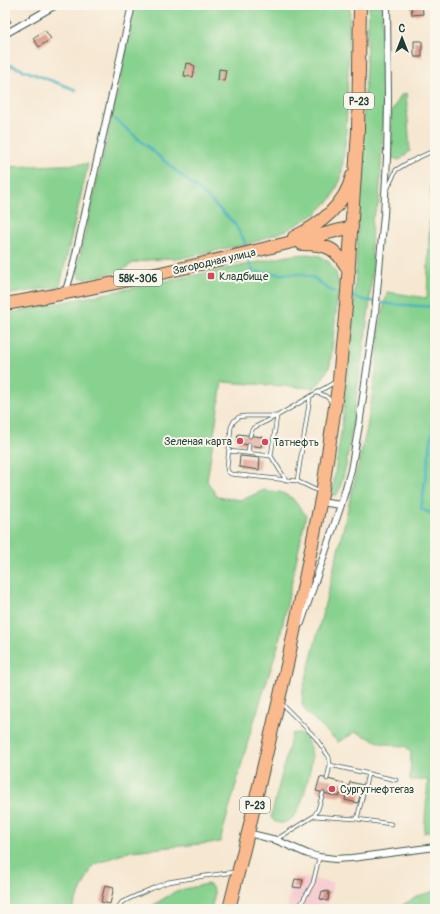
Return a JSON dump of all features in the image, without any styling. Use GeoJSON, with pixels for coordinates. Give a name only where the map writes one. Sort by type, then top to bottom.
{"type":"FeatureCollection","features":[{"type":"Feature","properties":{"kind":"highway","name":"Р-23"},"geometry":{"type":"LineString","coordinates":[[229,909],[287,665],[321,498],[339,380],[349,271],[358,123],[360,5]]}},
{"type":"Feature","properties":{"kind":"highway"},"geometry":{"type":"LineString","coordinates":[[271,247],[303,233],[330,213],[345,193],[351,179],[356,157]]}},
{"type":"Feature","properties":{"kind":"highway","name":"Загородная улица"},"geometry":{"type":"LineString","coordinates":[[5,304],[65,294],[198,265],[352,227]]}},
{"type":"Feature","properties":{"kind":"highway"},"geometry":{"type":"LineString","coordinates":[[271,247],[298,244],[326,246],[342,259],[349,271]]}},
{"type":"Feature","properties":{"kind":"street"},"geometry":{"type":"LineString","coordinates":[[7,33],[56,5]]}},
{"type":"Feature","properties":{"kind":"street"},"geometry":{"type":"LineString","coordinates":[[65,294],[75,259],[132,5]]}},
{"type":"Feature","properties":{"kind":"street"},"geometry":{"type":"LineString","coordinates":[[287,665],[341,505],[350,470],[360,418],[375,313],[384,215],[388,101],[387,5]]}},
{"type":"Feature","properties":{"kind":"street"},"geometry":{"type":"LineString","coordinates":[[321,498],[341,505]]}},
{"type":"Feature","properties":{"kind":"street"},"geometry":{"type":"LineString","coordinates":[[248,833],[276,840],[308,854],[335,859],[435,847]]}},
{"type":"Feature","properties":{"kind":"lane"},"geometry":{"type":"LineString","coordinates":[[385,193],[396,170],[435,150]]}},
{"type":"Feature","properties":{"kind":"lane"},"geometry":{"type":"LineString","coordinates":[[250,436],[253,428],[277,416],[339,380]]}},
{"type":"Feature","properties":{"kind":"lane"},"geometry":{"type":"LineString","coordinates":[[316,393],[329,398],[334,410]]}},
{"type":"Feature","properties":{"kind":"lane"},"geometry":{"type":"LineString","coordinates":[[297,481],[310,397]]}},
{"type":"Feature","properties":{"kind":"lane"},"geometry":{"type":"LineString","coordinates":[[277,416],[246,416],[239,417],[234,421],[231,427],[227,468],[228,472],[232,474],[297,481],[321,498]]}},
{"type":"Feature","properties":{"kind":"lane"},"geometry":{"type":"LineString","coordinates":[[277,416],[271,456],[286,480]]}},
{"type":"Feature","properties":{"kind":"lane"},"geometry":{"type":"LineString","coordinates":[[248,453],[249,445]]}},
{"type":"Feature","properties":{"kind":"lane"},"geometry":{"type":"LineString","coordinates":[[229,451],[271,456]]}},
{"type":"Feature","properties":{"kind":"lane"},"geometry":{"type":"LineString","coordinates":[[279,701],[315,738],[329,757],[330,765],[327,778]]}},
{"type":"Feature","properties":{"kind":"lane"},"geometry":{"type":"LineString","coordinates":[[330,765],[396,780]]}},
{"type":"Feature","properties":{"kind":"lane"},"geometry":{"type":"LineString","coordinates":[[358,819],[368,774]]}},
{"type":"Feature","properties":{"kind":"lane"},"geometry":{"type":"LineString","coordinates":[[276,840],[314,816],[323,793]]}},
{"type":"Feature","properties":{"kind":"lane"},"geometry":{"type":"LineString","coordinates":[[314,816],[358,819],[391,824]]}},
{"type":"Feature","properties":{"kind":"lane"},"geometry":{"type":"LineString","coordinates":[[298,909],[313,883],[319,857]]}},
{"type":"Feature","properties":{"kind":"lane"},"geometry":{"type":"LineString","coordinates":[[117,909],[122,902],[168,882],[238,872]]}},
{"type":"Feature","properties":{"kind":"shaded area"},"geometry":{"type":"Polygon","coordinates":[[[293,875],[333,883],[327,909],[287,909],[293,875]]]}},
{"type":"Feature","properties":{"kind":"green space"},"geometry":{"type":"Polygon","coordinates":[[[135,5],[350,5],[346,136],[341,179],[332,198],[317,213],[287,230],[251,243],[173,260],[172,258],[133,263],[123,270],[86,279],[79,277],[77,268],[118,90],[135,5]]]}},
{"type":"Feature","properties":{"kind":"green space"},"geometry":{"type":"Polygon","coordinates":[[[369,5],[382,5],[384,104],[379,203],[372,219],[371,249],[373,261],[369,309],[346,466],[340,488],[334,496],[332,493],[342,425],[355,287],[369,5]]]}},
{"type":"Feature","properties":{"kind":"green space"},"geometry":{"type":"Polygon","coordinates":[[[406,93],[410,151],[400,160],[392,158],[391,113],[401,95],[406,93]]]}},
{"type":"Feature","properties":{"kind":"green space"},"geometry":{"type":"Polygon","coordinates":[[[435,157],[435,830],[424,833],[428,780],[410,780],[411,753],[407,747],[381,743],[356,732],[338,742],[307,713],[302,704],[303,690],[367,428],[376,371],[380,327],[387,292],[427,298],[431,180],[433,158],[435,157]]]}},
{"type":"Feature","properties":{"kind":"green space"},"geometry":{"type":"Polygon","coordinates":[[[88,164],[60,286],[5,295],[5,167],[88,164]]]}},
{"type":"Feature","properties":{"kind":"green space"},"geometry":{"type":"Polygon","coordinates":[[[307,254],[320,256],[329,262],[336,273],[339,286],[330,365],[327,372],[314,388],[222,382],[207,481],[217,497],[242,500],[264,490],[280,492],[292,498],[306,515],[278,646],[250,734],[220,842],[131,851],[93,865],[72,909],[5,909],[5,314],[293,255],[307,254]]]}},
{"type":"Feature","properties":{"kind":"green space"},"geometry":{"type":"Polygon","coordinates":[[[298,733],[304,736],[311,751],[312,761],[309,777],[304,795],[296,814],[291,819],[283,823],[278,823],[271,817],[292,734],[298,733]]]}},
{"type":"Feature","properties":{"kind":"green space"},"geometry":{"type":"Polygon","coordinates":[[[207,884],[213,888],[214,891],[211,909],[147,909],[176,891],[207,884]]]}},
{"type":"Feature","properties":{"kind":"green space"},"geometry":{"type":"Polygon","coordinates":[[[435,891],[435,909],[396,909],[418,896],[435,891]]]}},
{"type":"Feature","properties":{"kind":"building"},"geometry":{"type":"Polygon","coordinates":[[[411,5],[422,5],[423,14],[412,15],[411,5]]]}},
{"type":"Feature","properties":{"kind":"building"},"geometry":{"type":"Polygon","coordinates":[[[5,12],[11,22],[5,26],[5,12]]]}},
{"type":"Feature","properties":{"kind":"building"},"geometry":{"type":"Polygon","coordinates":[[[45,30],[51,39],[39,47],[33,38],[45,30]]]}},
{"type":"Feature","properties":{"kind":"building"},"geometry":{"type":"Polygon","coordinates":[[[414,41],[422,41],[422,57],[414,57],[414,41]]]}},
{"type":"Feature","properties":{"kind":"building"},"geometry":{"type":"Polygon","coordinates":[[[186,63],[195,66],[193,77],[184,76],[186,63]]]}},
{"type":"Feature","properties":{"kind":"building"},"geometry":{"type":"Polygon","coordinates":[[[219,69],[226,70],[224,81],[218,80],[219,69]]]}},
{"type":"Feature","properties":{"kind":"building"},"geometry":{"type":"Polygon","coordinates":[[[238,434],[263,437],[261,447],[237,443],[238,434]]]}},
{"type":"Feature","properties":{"kind":"building"},"geometry":{"type":"Polygon","coordinates":[[[240,456],[260,458],[259,470],[239,467],[240,456]]]}},
{"type":"Feature","properties":{"kind":"building"},"geometry":{"type":"Polygon","coordinates":[[[320,777],[349,786],[350,782],[363,785],[358,803],[345,800],[346,796],[340,794],[339,797],[316,791],[320,777]]]}},
{"type":"Feature","properties":{"kind":"building"},"geometry":{"type":"Polygon","coordinates":[[[295,879],[303,880],[301,888],[293,887],[295,879]]]}},
{"type":"Feature","properties":{"kind":"building"},"geometry":{"type":"Polygon","coordinates":[[[105,885],[114,887],[110,904],[101,902],[105,885]]]}},
{"type":"Feature","properties":{"kind":"building"},"geometry":{"type":"Polygon","coordinates":[[[322,891],[329,892],[328,901],[320,899],[322,891]]]}},
{"type":"Feature","properties":{"kind":"waterway"},"geometry":{"type":"LineString","coordinates":[[5,63],[76,90]]}},
{"type":"Feature","properties":{"kind":"waterway"},"geometry":{"type":"LineString","coordinates":[[115,119],[207,197],[234,223],[244,240],[246,250]]}},
{"type":"Feature","properties":{"kind":"waterway"},"geometry":{"type":"LineString","coordinates":[[248,257],[251,268],[255,272],[299,274],[314,278],[329,290],[344,294]]}},
{"type":"Feature","properties":{"kind":"waterway"},"geometry":{"type":"LineString","coordinates":[[350,296],[381,303],[435,307]]}},
{"type":"Feature","properties":{"kind":"waterway"},"geometry":{"type":"LineString","coordinates":[[435,414],[421,509],[435,515]]}},
{"type":"Feature","properties":{"kind":"place","name":"Кладбище"},"geometry":{"type":"Point","coordinates":[211,276]}},
{"type":"Feature","properties":{"kind":"place","name":"Зеленая карта"},"geometry":{"type":"Point","coordinates":[240,441]}},
{"type":"Feature","properties":{"kind":"place","name":"Татнефть"},"geometry":{"type":"Point","coordinates":[265,442]}},
{"type":"Feature","properties":{"kind":"place","name":"Сургутнефтегаз"},"geometry":{"type":"Point","coordinates":[332,789]}}]}
